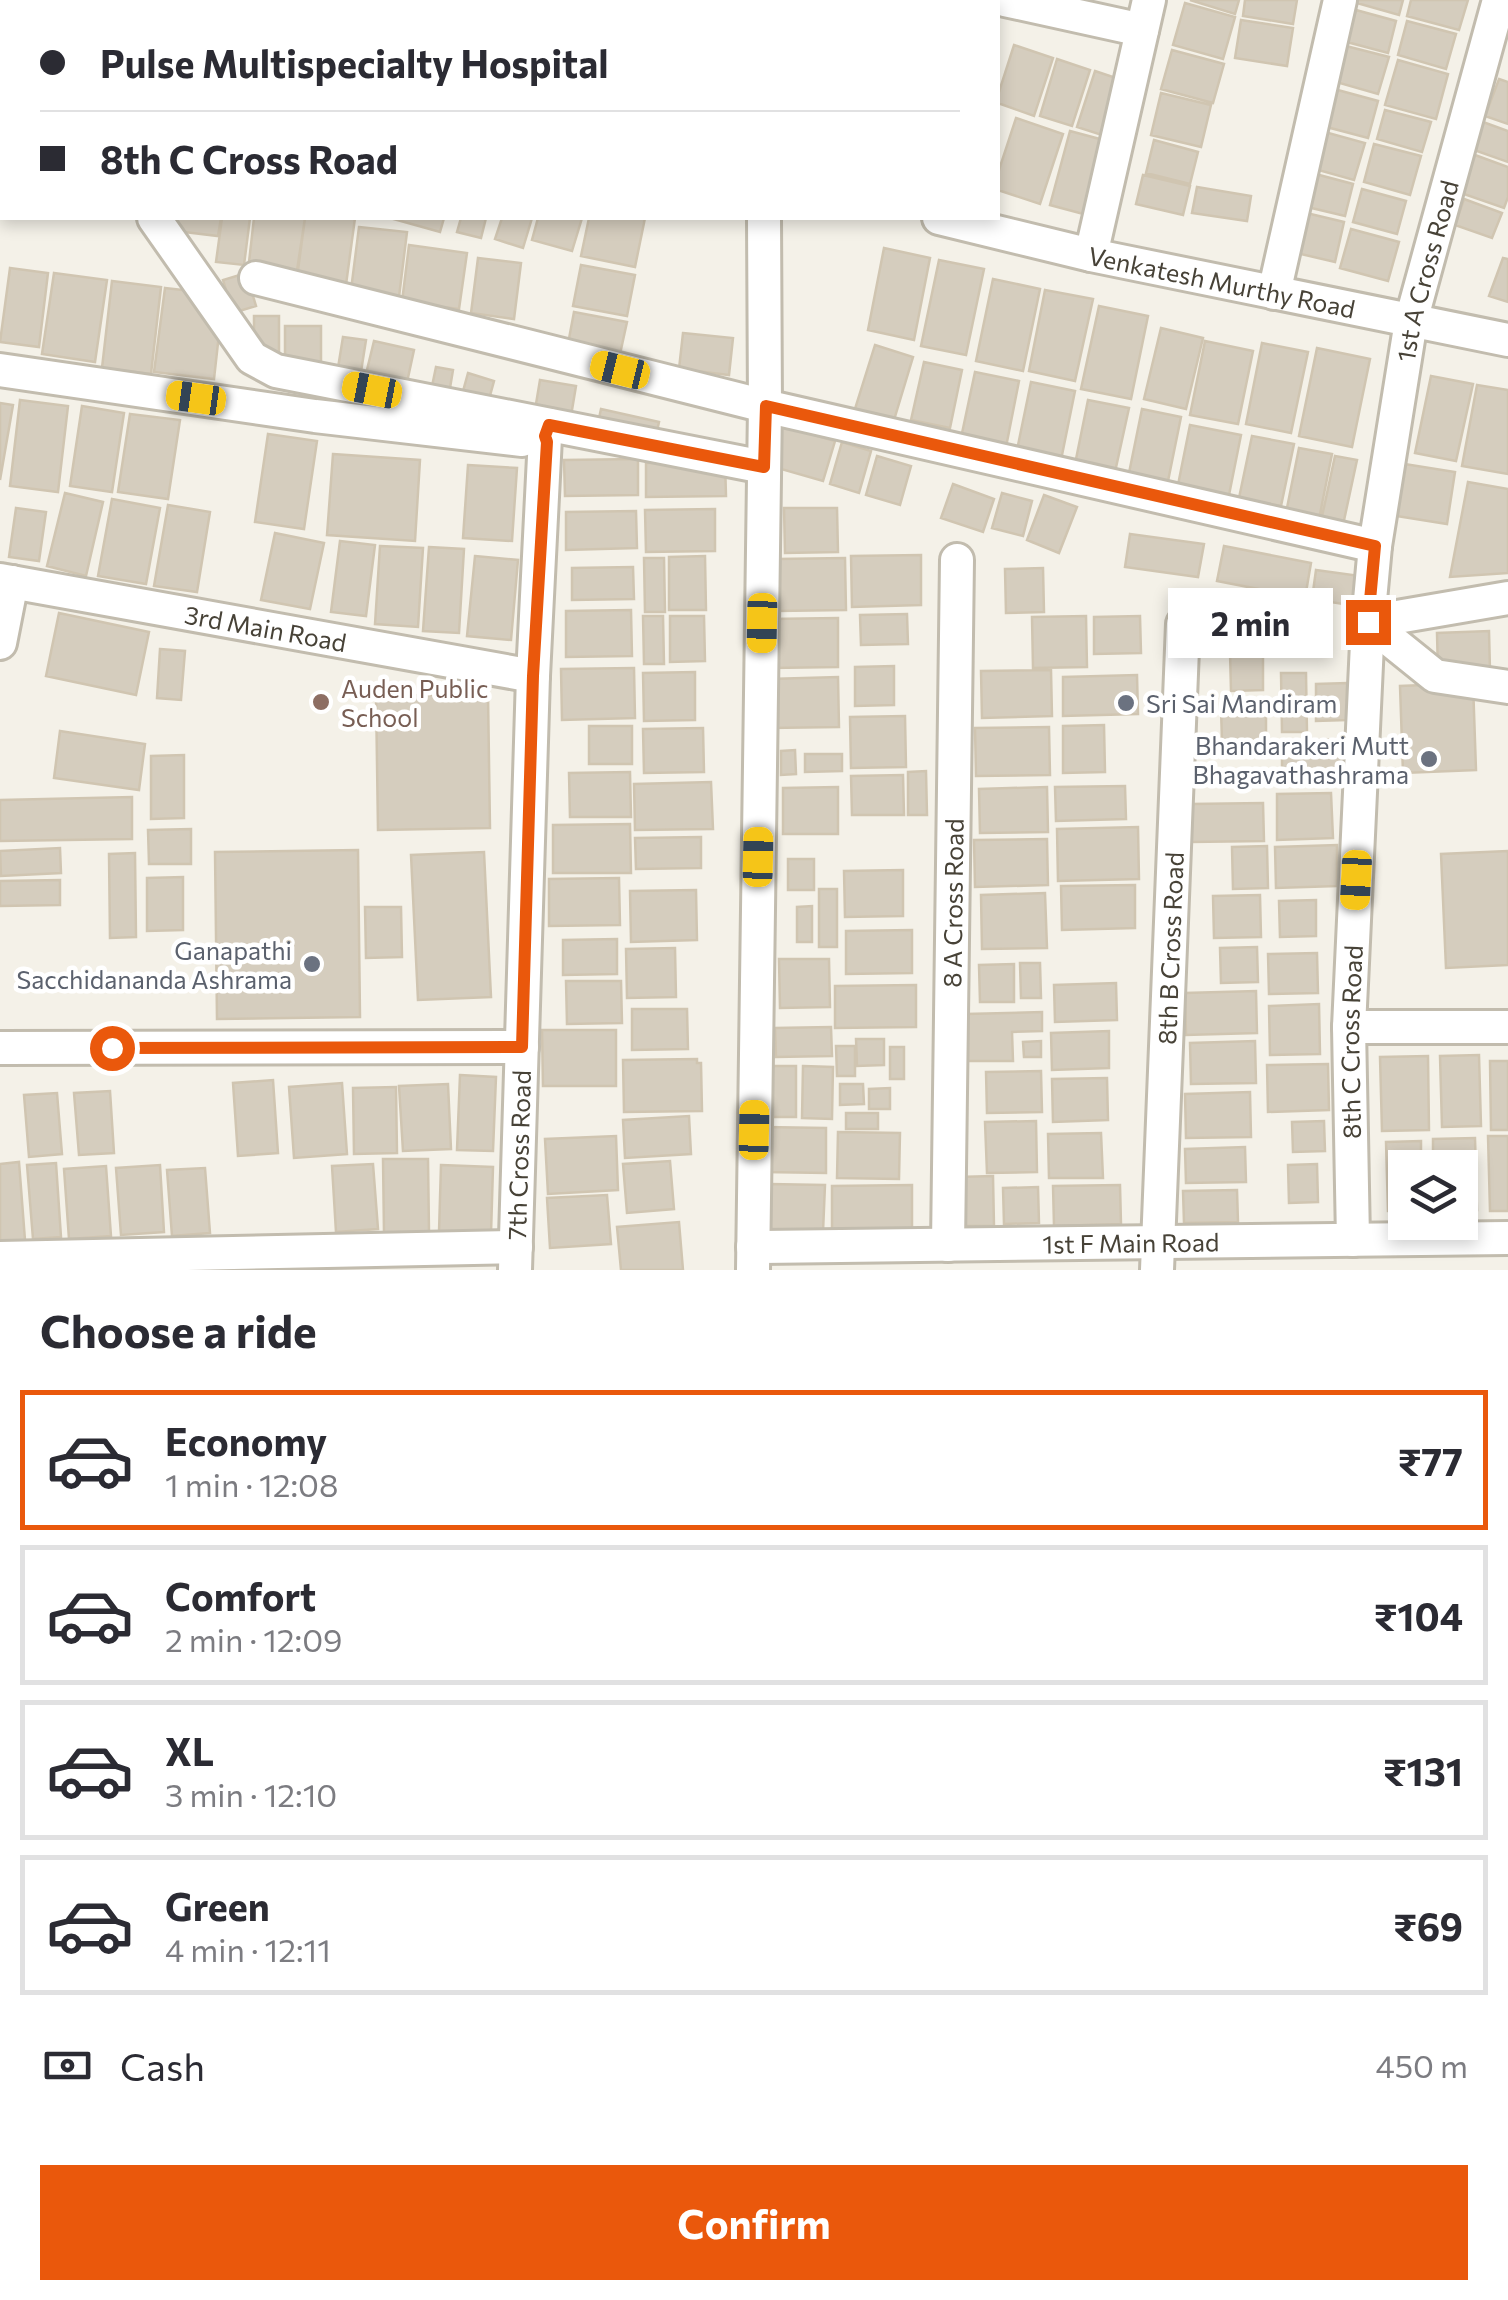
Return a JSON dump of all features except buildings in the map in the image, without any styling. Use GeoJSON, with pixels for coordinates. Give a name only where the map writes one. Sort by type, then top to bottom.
{"type":"FeatureCollection","features":[{"type":"Feature","properties":{"kind":"street"},"geometry":{"type":"LineString","coordinates":[[1006,0],[1146,15],[1092,255]]}},
{"type":"Feature","properties":{"kind":"street"},"geometry":{"type":"LineString","coordinates":[[1274,293],[1340,0]]}},
{"type":"Feature","properties":{"kind":"street","name":"1st A Cross Road"},"geometry":{"type":"LineString","coordinates":[[1375,546],[1411,321],[1499,0]]}},
{"type":"Feature","properties":{"kind":"street"},"geometry":{"type":"LineString","coordinates":[[155,220],[252,358],[276,371],[548,434]]}},
{"type":"Feature","properties":{"kind":"street"},"geometry":{"type":"LineString","coordinates":[[753,1259],[766,406],[764,220]]}},
{"type":"Feature","properties":{"kind":"street","name":"Venkatesh Murthy Road"},"geometry":{"type":"LineString","coordinates":[[947,220],[1092,255],[1508,340]]}},
{"type":"Feature","properties":{"kind":"street"},"geometry":{"type":"LineString","coordinates":[[256,278],[766,406],[1375,546]]}},
{"type":"Feature","properties":{"kind":"street"},"geometry":{"type":"LineString","coordinates":[[0,370],[314,416],[548,434],[764,467]]}},
{"type":"Feature","properties":{"kind":"street","name":"7th Cross Road"},"geometry":{"type":"LineString","coordinates":[[516,1259],[533,676],[548,434]]}},
{"type":"Feature","properties":{"kind":"street","name":"8th C Cross Road"},"geometry":{"type":"LineString","coordinates":[[1353,1240],[1349,1026],[1375,546]]}},
{"type":"Feature","properties":{"kind":"street","name":"8 A Cross Road"},"geometry":{"type":"LineString","coordinates":[[948,1244],[957,560]]}},
{"type":"Feature","properties":{"kind":"street"},"geometry":{"type":"LineString","coordinates":[[0,643],[6,581]]}},
{"type":"Feature","properties":{"kind":"street","name":"3rd Main Road"},"geometry":{"type":"LineString","coordinates":[[6,581],[533,676]]}},
{"type":"Feature","properties":{"kind":"street"},"geometry":{"type":"LineString","coordinates":[[1368,622],[1508,598]]}},
{"type":"Feature","properties":{"kind":"street"},"geometry":{"type":"LineString","coordinates":[[1368,622],[1434,676],[1508,687]]}},
{"type":"Feature","properties":{"kind":"street","name":"8th B Cross Road"},"geometry":{"type":"LineString","coordinates":[[1158,1256],[1183,624]]}},
{"type":"Feature","properties":{"kind":"street"},"geometry":{"type":"LineString","coordinates":[[1349,1026],[1508,1027]]}},
{"type":"Feature","properties":{"kind":"street"},"geometry":{"type":"LineString","coordinates":[[0,1048],[522,1047]]}},
{"type":"Feature","properties":{"kind":"street","name":"1st F Main Road"},"geometry":{"type":"LineString","coordinates":[[753,1259],[948,1244],[1158,1256],[1353,1240],[1508,1238]]}},
{"type":"Feature","properties":{"kind":"street"},"geometry":{"type":"LineString","coordinates":[[0,1258],[516,1259]]}},
{"type":"Feature","properties":{"kind":"place","name":"Auden Public School"},"geometry":{"type":"Point","coordinates":[321,702]}},
{"type":"Feature","properties":{"kind":"place","name":"Sri Sai Mandiram"},"geometry":{"type":"Point","coordinates":[1126,703]}},
{"type":"Feature","properties":{"kind":"place","name":"Bhandarakeri Mutt Bhagavathashrama"},"geometry":{"type":"Point","coordinates":[1429,759]}},
{"type":"Feature","properties":{"kind":"place","name":"Ganapathi Sacchidananda Ashrama"},"geometry":{"type":"Point","coordinates":[312,964]}},
{"type":"Feature","properties":{"kind":"route"},"geometry":{"type":"LineString","coordinates":[[112,1048],[522,1047],[533,676],[545,436],[549,425],[764,467],[766,406],[1375,546],[1368,622]]}}]}
